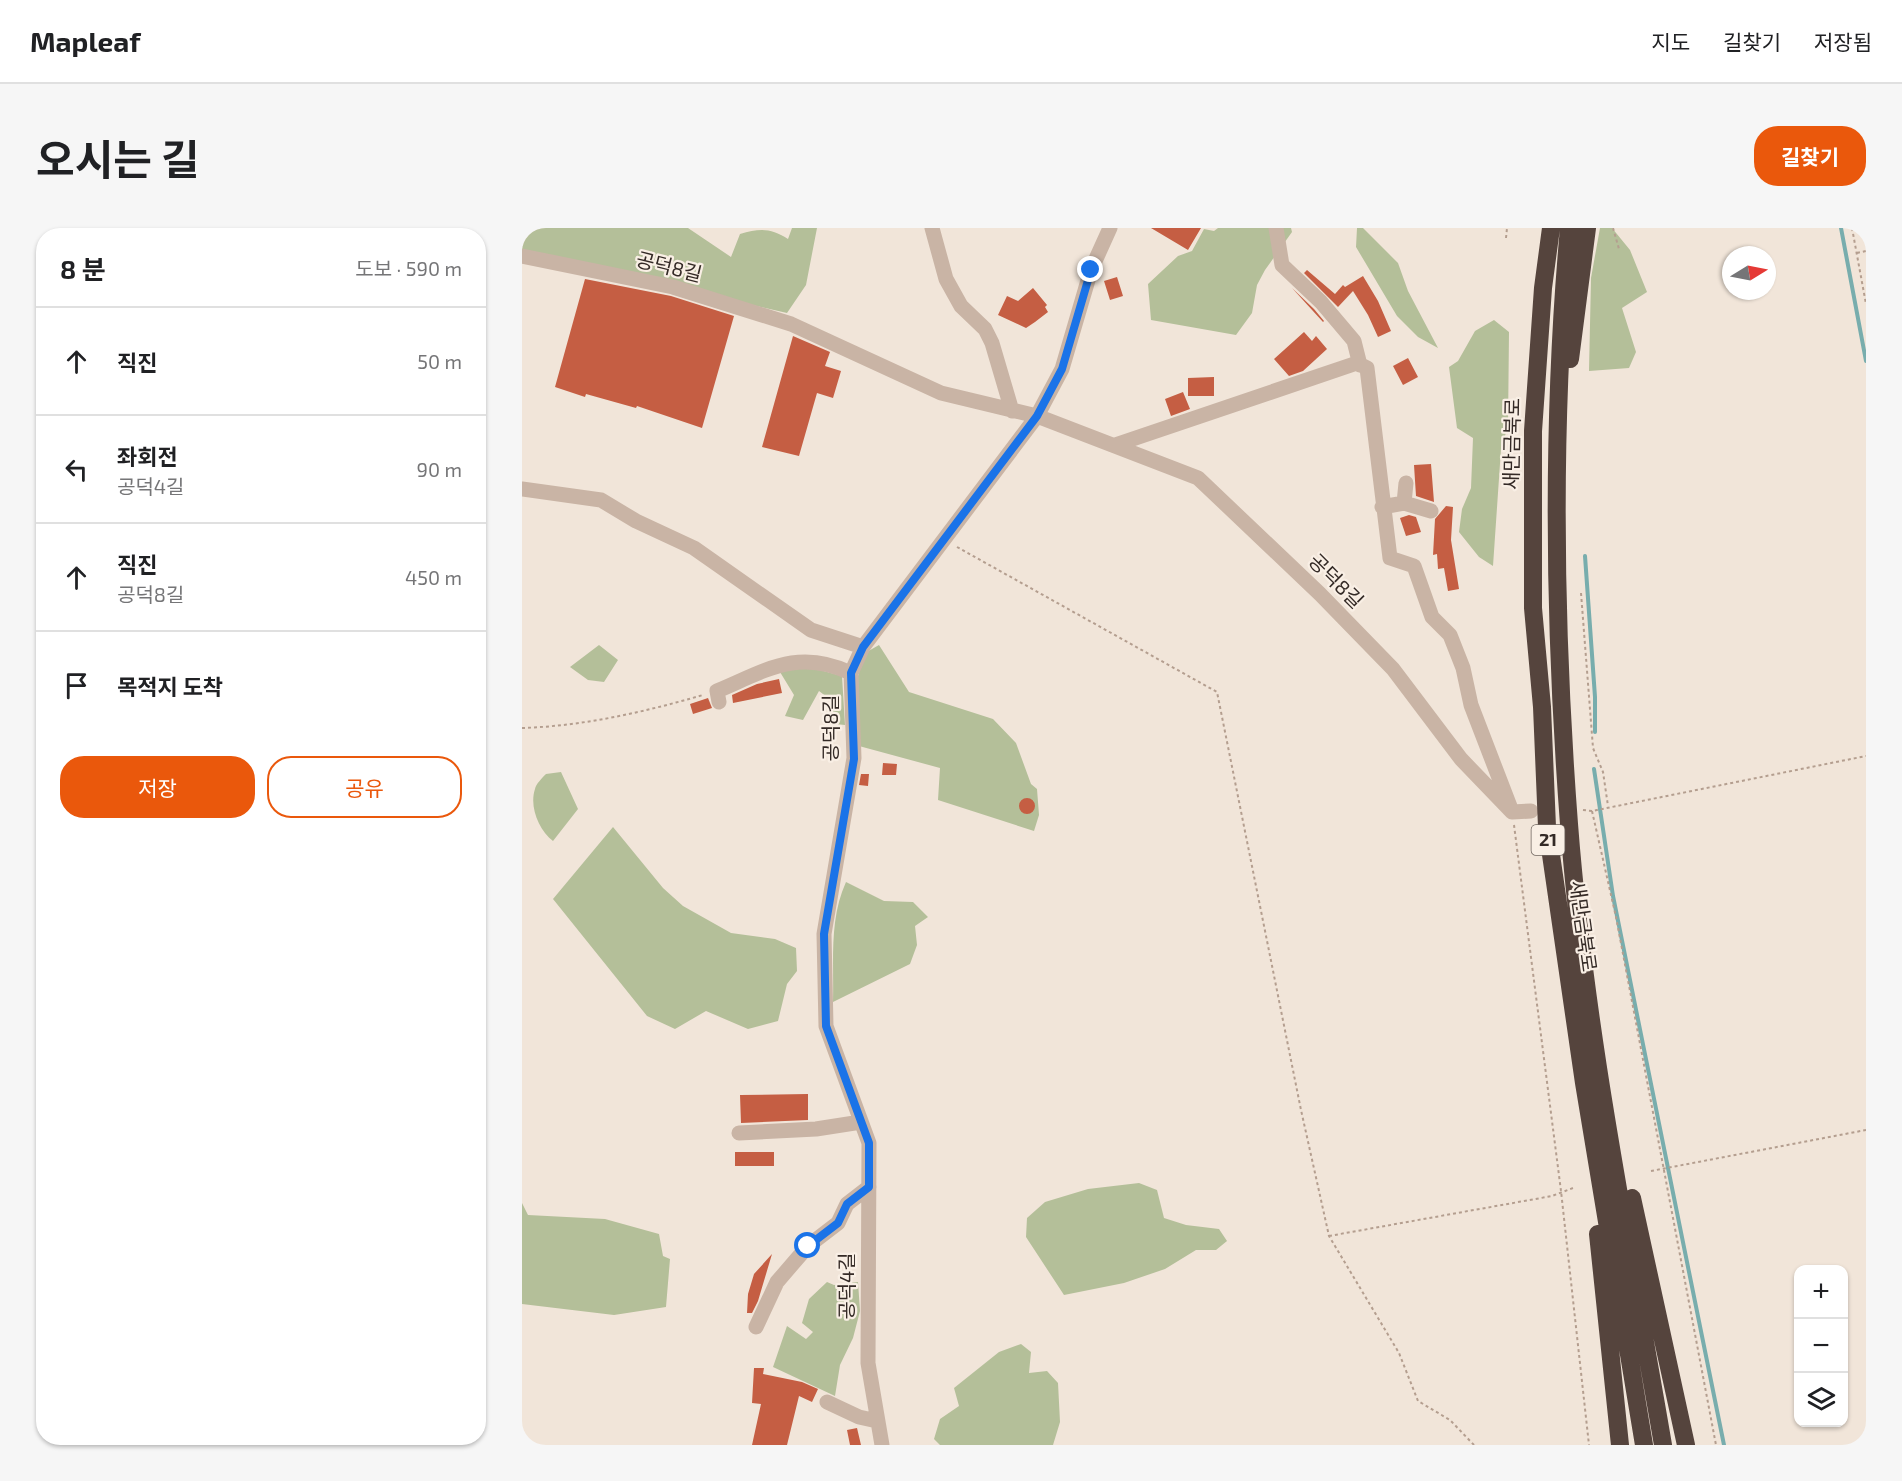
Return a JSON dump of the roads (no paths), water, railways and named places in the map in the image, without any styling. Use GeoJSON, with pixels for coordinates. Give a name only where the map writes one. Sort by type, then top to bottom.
{"type":"FeatureCollection","features":[{"type":"Feature","properties":{"kind":"highway"},"geometry":{"type":"LineString","coordinates":[[1539,228],[1543,288]]}},
{"type":"Feature","properties":{"kind":"highway","name":"새만금북로"},"geometry":{"type":"LineString","coordinates":[[1551,228],[1543,288],[1533,431],[1533,608],[1542,707],[1547,827],[1592,1082],[1663,1445]]}},
{"type":"Feature","properties":{"kind":"highway","name":"새만금북로"},"geometry":{"type":"LineString","coordinates":[[1569,228],[1559,364],[1557,571],[1569,826],[1592,1082],[1644,1445]]}},
{"type":"Feature","properties":{"kind":"highway"},"geometry":{"type":"LineString","coordinates":[[1559,438],[1587,228]]}},
{"type":"Feature","properties":{"kind":"highway"},"geometry":{"type":"LineString","coordinates":[[1592,1082],[1620,1445]]}},
{"type":"Feature","properties":{"kind":"highway"},"geometry":{"type":"LineString","coordinates":[[1592,1082],[1644,1241],[1686,1445]]}},
{"type":"Feature","properties":{"kind":"street"},"geometry":{"type":"LineString","coordinates":[[932,228],[946,279],[961,306],[985,329],[1012,411]]}},
{"type":"Feature","properties":{"kind":"street","name":"공덕8길"},"geometry":{"type":"LineString","coordinates":[[826,1026],[824,934],[854,759],[851,673],[863,647],[1037,416],[1062,369],[1091,270],[1110,228]]}},
{"type":"Feature","properties":{"kind":"street"},"geometry":{"type":"LineString","coordinates":[[1276,228],[1282,265],[1321,302],[1353,341],[1360,365]]}},
{"type":"Feature","properties":{"kind":"street","name":"공덕8길"},"geometry":{"type":"LineString","coordinates":[[522,256],[673,287],[791,324],[941,393],[1037,416],[1198,478],[1320,594],[1393,669],[1461,759],[1512,812]]}},
{"type":"Feature","properties":{"kind":"street"},"geometry":{"type":"LineString","coordinates":[[1115,445],[1357,363],[1367,368],[1382,507],[1390,558],[1414,566],[1432,616],[1450,635],[1463,668],[1472,705],[1512,812],[1530,811]]}},
{"type":"Feature","properties":{"kind":"street"},"geometry":{"type":"LineString","coordinates":[[1404,503],[1406,483]]}},
{"type":"Feature","properties":{"kind":"street"},"geometry":{"type":"LineString","coordinates":[[522,489],[601,500],[694,548],[811,630],[863,647]]}},
{"type":"Feature","properties":{"kind":"street"},"geometry":{"type":"LineString","coordinates":[[1382,507],[1404,503],[1431,510]]}},
{"type":"Feature","properties":{"kind":"street"},"geometry":{"type":"LineString","coordinates":[[718,697],[763,672],[801,660],[831,664],[851,673]]}},
{"type":"Feature","properties":{"kind":"street","name":"공덕4길"},"geometry":{"type":"LineString","coordinates":[[826,1026],[869,1143],[868,1362],[882,1445]]}},
{"type":"Feature","properties":{"kind":"street"},"geometry":{"type":"LineString","coordinates":[[739,1133],[816,1130],[861,1122]]}},
{"type":"Feature","properties":{"kind":"street"},"geometry":{"type":"LineString","coordinates":[[756,1327],[777,1282],[808,1246],[838,1223],[847,1204],[869,1187]]}},
{"type":"Feature","properties":{"kind":"street"},"geometry":{"type":"LineString","coordinates":[[827,1402],[859,1417],[878,1421]]}},
{"type":"Feature","properties":{"kind":"waterway"},"geometry":{"type":"LineString","coordinates":[[1841,228],[1866,361]]}},
{"type":"Feature","properties":{"kind":"waterway"},"geometry":{"type":"LineString","coordinates":[[1585,556],[1595,697],[1595,732]]}},
{"type":"Feature","properties":{"kind":"waterway"},"geometry":{"type":"LineString","coordinates":[[1594,769],[1613,896],[1724,1445]]}}]}
